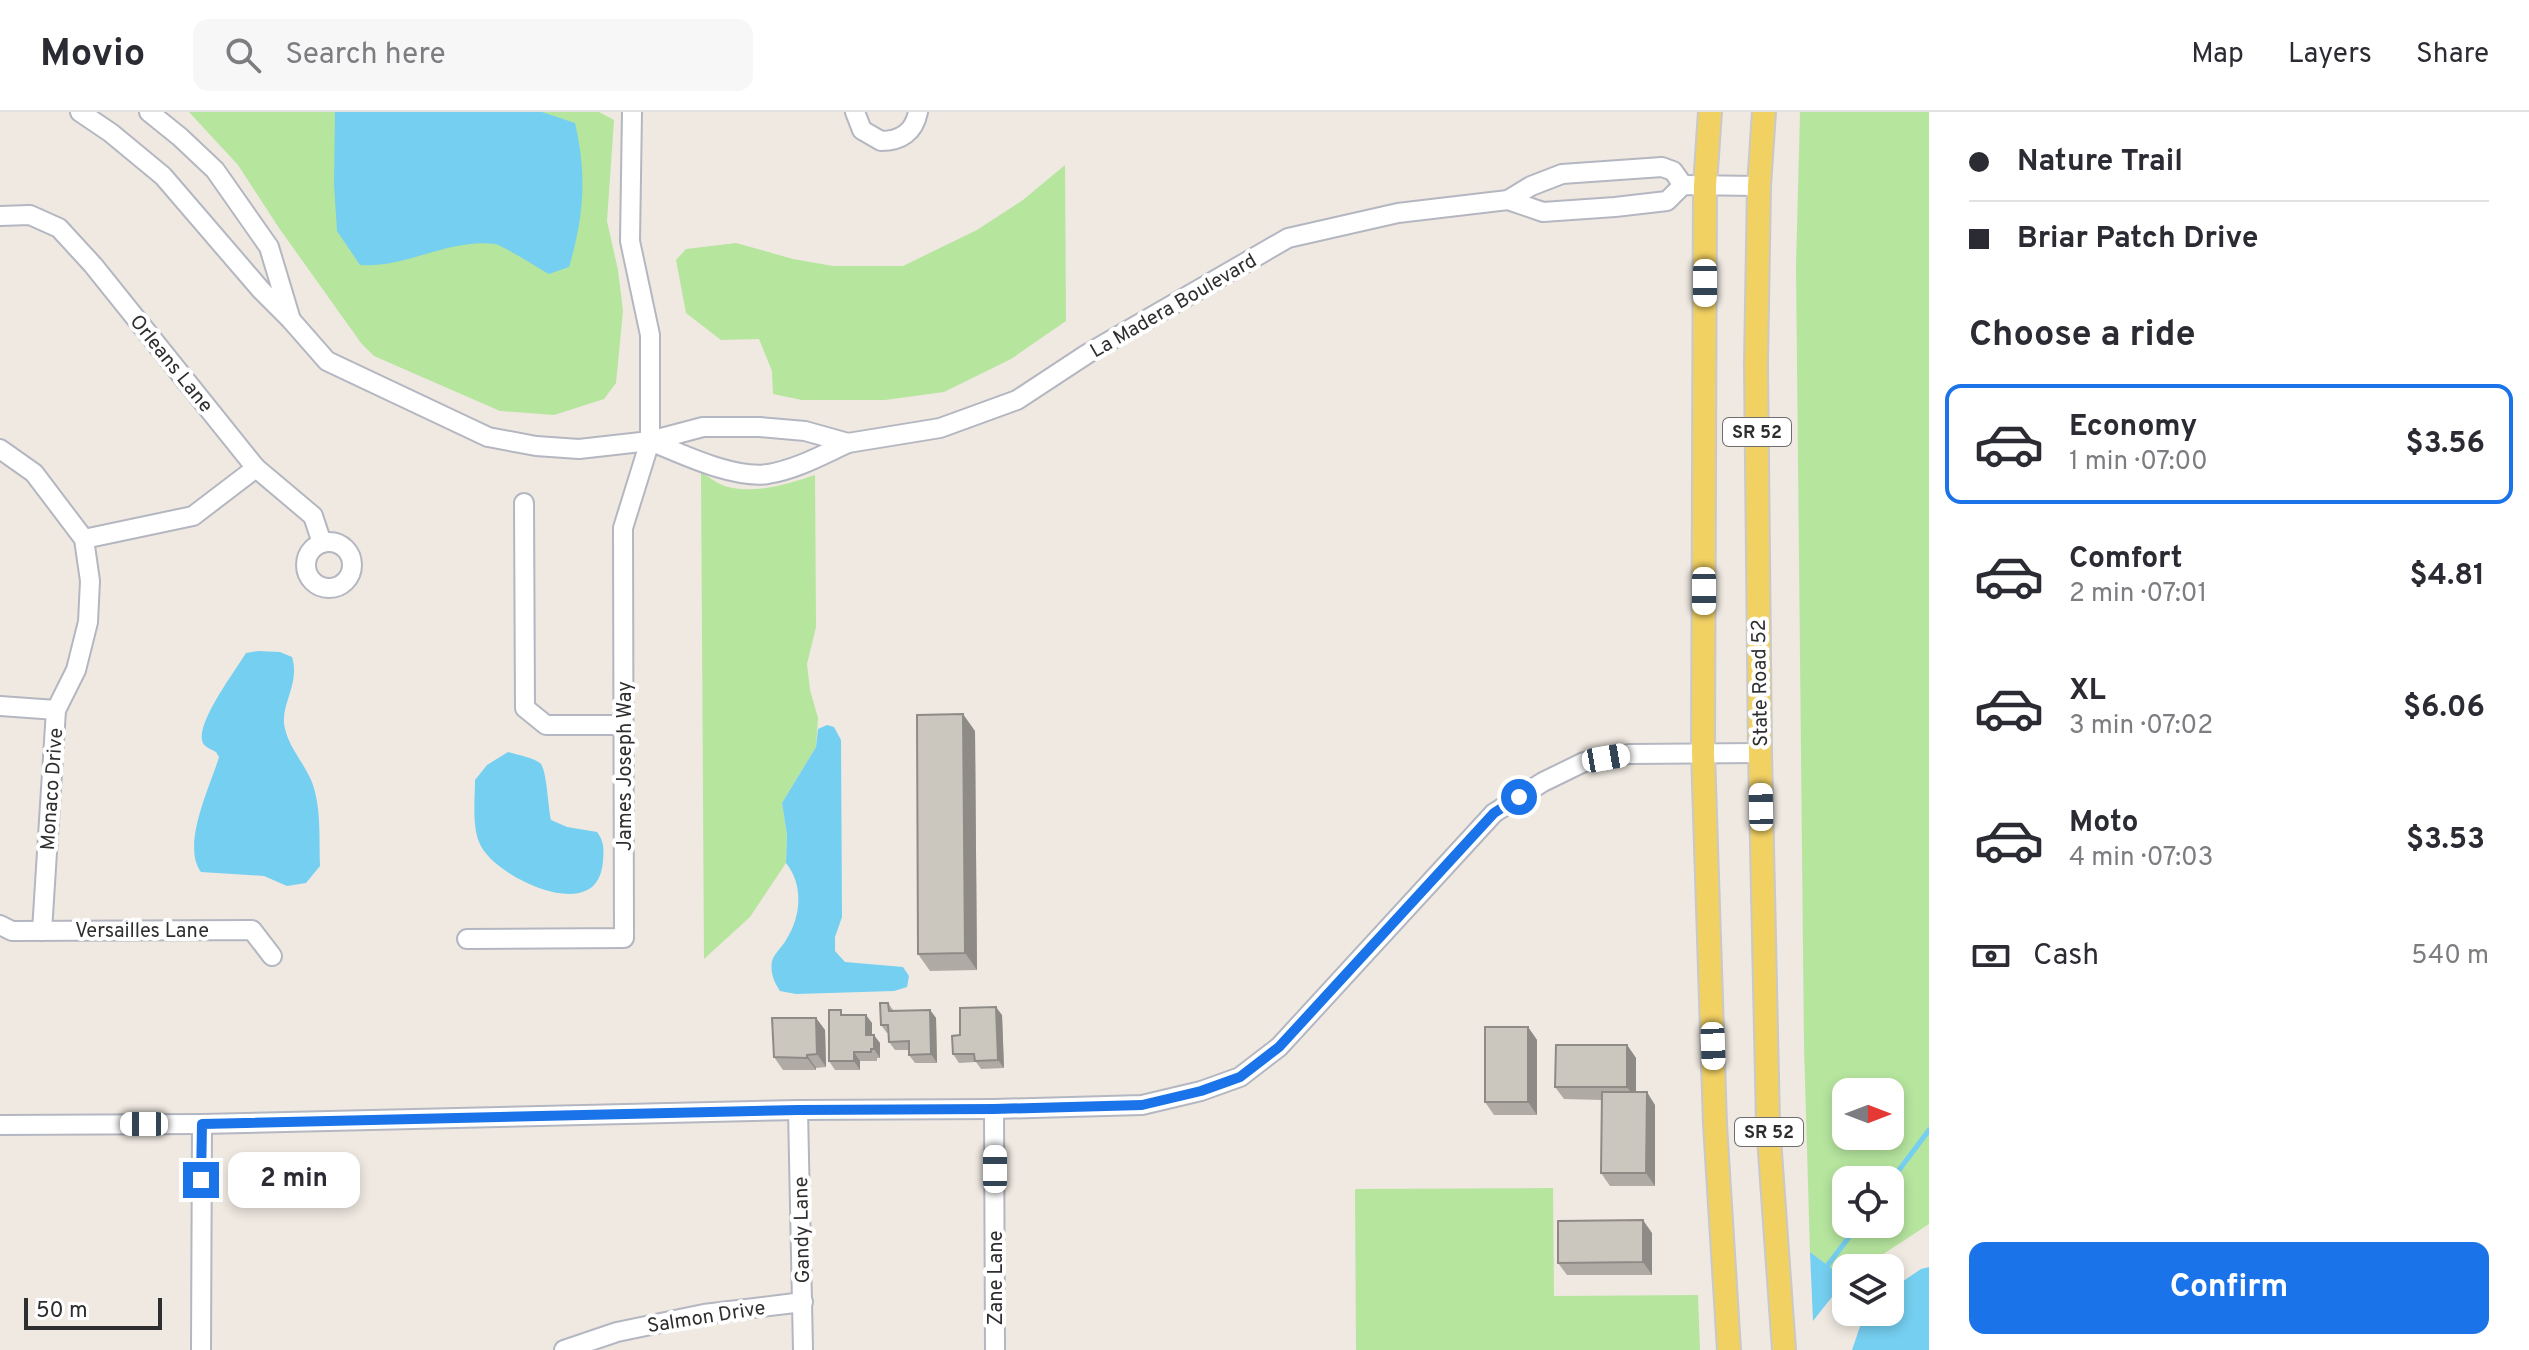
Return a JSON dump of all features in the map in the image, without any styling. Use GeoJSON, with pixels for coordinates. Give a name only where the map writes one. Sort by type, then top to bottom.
{"type":"FeatureCollection","features":[{"type":"Feature","properties":{"kind":"main road","name":"SR 52"},"geometry":{"type":"LineString","coordinates":[[1710,112],[1694,185],[1703,753],[1715,1124],[1729,1350]]}},
{"type":"Feature","properties":{"kind":"main road","name":"State Road 52"},"geometry":{"type":"LineString","coordinates":[[1764,112],[1759,186],[1756,364],[1760,753],[1768,1124],[1784,1350]]}},
{"type":"Feature","properties":{"kind":"street","name":"La Madera Boulevard"},"geometry":{"type":"LineString","coordinates":[[80,112],[163,176],[327,361],[488,437],[536,446],[579,449],[650,441],[703,427],[760,427],[805,431],[848,443]]}},
{"type":"Feature","properties":{"kind":"street","name":"La Madera Boulevard"},"geometry":{"type":"LineString","coordinates":[[149,112],[215,170],[269,247],[291,320]]}},
{"type":"Feature","properties":{"kind":"street","name":"James Joseph Way"},"geometry":{"type":"LineString","coordinates":[[467,939],[624,938],[623,528],[650,441],[650,335],[630,241],[632,112]]}},
{"type":"Feature","properties":{"kind":"street"},"geometry":{"type":"LineString","coordinates":[[855,112],[862,130],[881,141],[902,137],[911,130],[918,112]]}},
{"type":"Feature","properties":{"kind":"street","name":"La Madera Boulevard"},"geometry":{"type":"LineString","coordinates":[[650,441],[738,472],[765,475],[800,466],[848,443],[940,428],[1017,400],[1087,354],[1288,238],[1398,213],[1508,200],[1531,186],[1562,174],[1662,167],[1694,185]]}},
{"type":"Feature","properties":{"kind":"street","name":"La Madera Boulevard"},"geometry":{"type":"LineString","coordinates":[[1508,200],[1543,212],[1667,201],[1694,185],[1759,186]]}},
{"type":"Feature","properties":{"kind":"street","name":"Orleans Lane"},"geometry":{"type":"LineString","coordinates":[[0,216],[30,215],[59,228],[93,265],[256,468],[313,516],[322,543]]}},
{"type":"Feature","properties":{"kind":"street","name":"Monaco Drive"},"geometry":{"type":"LineString","coordinates":[[0,449],[34,473],[84,539],[90,581],[88,622],[76,670],[56,710],[42,931]]}},
{"type":"Feature","properties":{"kind":"street"},"geometry":{"type":"LineString","coordinates":[[84,539],[193,516],[256,468]]}},
{"type":"Feature","properties":{"kind":"street"},"geometry":{"type":"LineString","coordinates":[[524,503],[525,708],[546,725],[624,725]]}},
{"type":"Feature","properties":{"kind":"street"},"geometry":{"type":"LineString","coordinates":[[0,706],[56,710]]}},
{"type":"Feature","properties":{"kind":"street"},"geometry":{"type":"LineString","coordinates":[[0,1125],[202,1124],[1142,1105],[1201,1091],[1240,1077],[1279,1047],[1494,813],[1543,782],[1584,762],[1629,754],[1760,753]]}},
{"type":"Feature","properties":{"kind":"street","name":"Versailles Lane"},"geometry":{"type":"LineString","coordinates":[[0,925],[12,931],[252,930],[272,956]]}},
{"type":"Feature","properties":{"kind":"street","name":"Zane Lane"},"geometry":{"type":"LineString","coordinates":[[994,1109],[995,1350]]}},
{"type":"Feature","properties":{"kind":"street","name":"Gandy Lane"},"geometry":{"type":"LineString","coordinates":[[798,1110],[803,1350]]}},
{"type":"Feature","properties":{"kind":"street"},"geometry":{"type":"LineString","coordinates":[[201,1350],[202,1124]]}},
{"type":"Feature","properties":{"kind":"street","name":"Salmon Drive"},"geometry":{"type":"LineString","coordinates":[[564,1350],[617,1332],[704,1314],[803,1302]]}},
{"type":"Feature","properties":{"kind":"green space"},"geometry":{"type":"Polygon","coordinates":[[[189,112],[599,112],[614,120],[607,221],[623,311],[616,383],[604,399],[554,415],[500,411],[374,356],[361,343],[279,228],[238,165],[189,112]]]}},
{"type":"Feature","properties":{"kind":"green space"},"geometry":{"type":"Polygon","coordinates":[[[1800,112],[1929,112],[1929,1224],[1883,1254],[1832,1254],[1832,1268],[1810,1252],[1804,1046],[1796,267],[1800,112]]]}},
{"type":"Feature","properties":{"kind":"green space"},"geometry":{"type":"Polygon","coordinates":[[[1065,165],[1066,321],[1011,359],[944,392],[885,400],[802,400],[773,394],[772,371],[759,339],[721,340],[686,313],[676,260],[686,249],[736,243],[793,259],[833,266],[903,266],[977,230],[1023,200],[1065,165]]]}},
{"type":"Feature","properties":{"kind":"green space"},"geometry":{"type":"Polygon","coordinates":[[[701,472],[718,483],[739,489],[783,485],[815,475],[816,627],[807,664],[818,718],[816,747],[782,803],[787,835],[786,863],[750,917],[704,959],[701,472]]]}},
{"type":"Feature","properties":{"kind":"green space"},"geometry":{"type":"Polygon","coordinates":[[[1553,1188],[1554,1296],[1698,1295],[1700,1350],[1356,1350],[1355,1189],[1553,1188]]]}},
{"type":"Feature","properties":{"kind":"water"},"geometry":{"type":"Polygon","coordinates":[[[335,112],[542,112],[575,123],[582,195],[578,231],[569,267],[549,274],[495,244],[478,243],[393,263],[360,265],[337,231],[335,112]]]}},
{"type":"Feature","properties":{"kind":"water"},"geometry":{"type":"Polygon","coordinates":[[[280,652],[292,657],[294,666],[284,724],[312,783],[319,819],[320,866],[306,883],[287,886],[264,876],[201,872],[196,861],[194,847],[199,816],[219,757],[204,744],[202,731],[211,708],[246,653],[280,652]]]}},
{"type":"Feature","properties":{"kind":"water"},"geometry":{"type":"Polygon","coordinates":[[[827,725],[834,727],[841,740],[842,917],[835,937],[835,951],[845,962],[903,967],[909,976],[907,987],[894,991],[796,994],[780,991],[773,977],[772,961],[791,931],[798,901],[796,881],[786,863],[787,835],[782,803],[816,747],[818,729],[827,725]]]}},
{"type":"Feature","properties":{"kind":"water"},"geometry":{"type":"Polygon","coordinates":[[[508,752],[540,763],[546,781],[551,820],[599,835],[603,849],[602,866],[598,879],[589,889],[573,894],[542,889],[496,864],[479,842],[475,819],[475,780],[487,765],[508,752]]]}},
{"type":"Feature","properties":{"kind":"water"},"geometry":{"type":"Polygon","coordinates":[[[1810,1252],[1832,1268],[1832,1297],[1813,1321],[1810,1252]]]}},
{"type":"Feature","properties":{"kind":"water"},"geometry":{"type":"Polygon","coordinates":[[[1929,1267],[1929,1350],[1852,1350],[1860,1326],[1904,1326],[1904,1281],[1929,1267]]]}},
{"type":"Feature","properties":{"kind":"building"},"geometry":{"type":"Polygon","coordinates":[[[963,714],[965,953],[918,954],[917,715],[963,714]]]}},
{"type":"Feature","properties":{"kind":"building"},"geometry":{"type":"Polygon","coordinates":[[[880,1003],[888,1003],[889,1011],[930,1010],[931,1054],[909,1055],[909,1041],[889,1042],[888,1025],[881,1025],[880,1003]]]}},
{"type":"Feature","properties":{"kind":"building"},"geometry":{"type":"Polygon","coordinates":[[[996,1007],[998,1060],[975,1061],[974,1054],[953,1054],[952,1036],[960,1035],[960,1008],[996,1007]]]}},
{"type":"Feature","properties":{"kind":"building"},"geometry":{"type":"Polygon","coordinates":[[[829,1010],[841,1010],[841,1015],[866,1015],[866,1035],[874,1035],[874,1049],[871,1052],[854,1052],[854,1061],[829,1061],[829,1010]]]}},
{"type":"Feature","properties":{"kind":"building"},"geometry":{"type":"Polygon","coordinates":[[[772,1018],[816,1018],[817,1054],[807,1055],[807,1058],[774,1057],[772,1018]]]}},
{"type":"Feature","properties":{"kind":"building"},"geometry":{"type":"Polygon","coordinates":[[[1485,1027],[1528,1027],[1528,1102],[1485,1102],[1485,1027]]]}},
{"type":"Feature","properties":{"kind":"building"},"geometry":{"type":"Polygon","coordinates":[[[1556,1045],[1627,1045],[1627,1087],[1555,1087],[1556,1045]]]}},
{"type":"Feature","properties":{"kind":"building"},"geometry":{"type":"Polygon","coordinates":[[[1602,1092],[1647,1092],[1646,1173],[1601,1173],[1602,1092]]]}},
{"type":"Feature","properties":{"kind":"building"},"geometry":{"type":"Polygon","coordinates":[[[1643,1220],[1643,1262],[1558,1263],[1558,1221],[1643,1220]]]}},
{"type":"Feature","properties":{"kind":"waterway"},"geometry":{"type":"LineString","coordinates":[[1902,1166],[1929,1130]]}},
{"type":"Feature","properties":{"kind":"waterway"},"geometry":{"type":"LineString","coordinates":[[1824,1270],[1848,1238]]}},
{"type":"Feature","properties":{"kind":"route"},"geometry":{"type":"LineString","coordinates":[[201,1180],[202,1124],[1142,1105],[1201,1091],[1240,1077],[1279,1047],[1494,813],[1519,797]]}}]}
